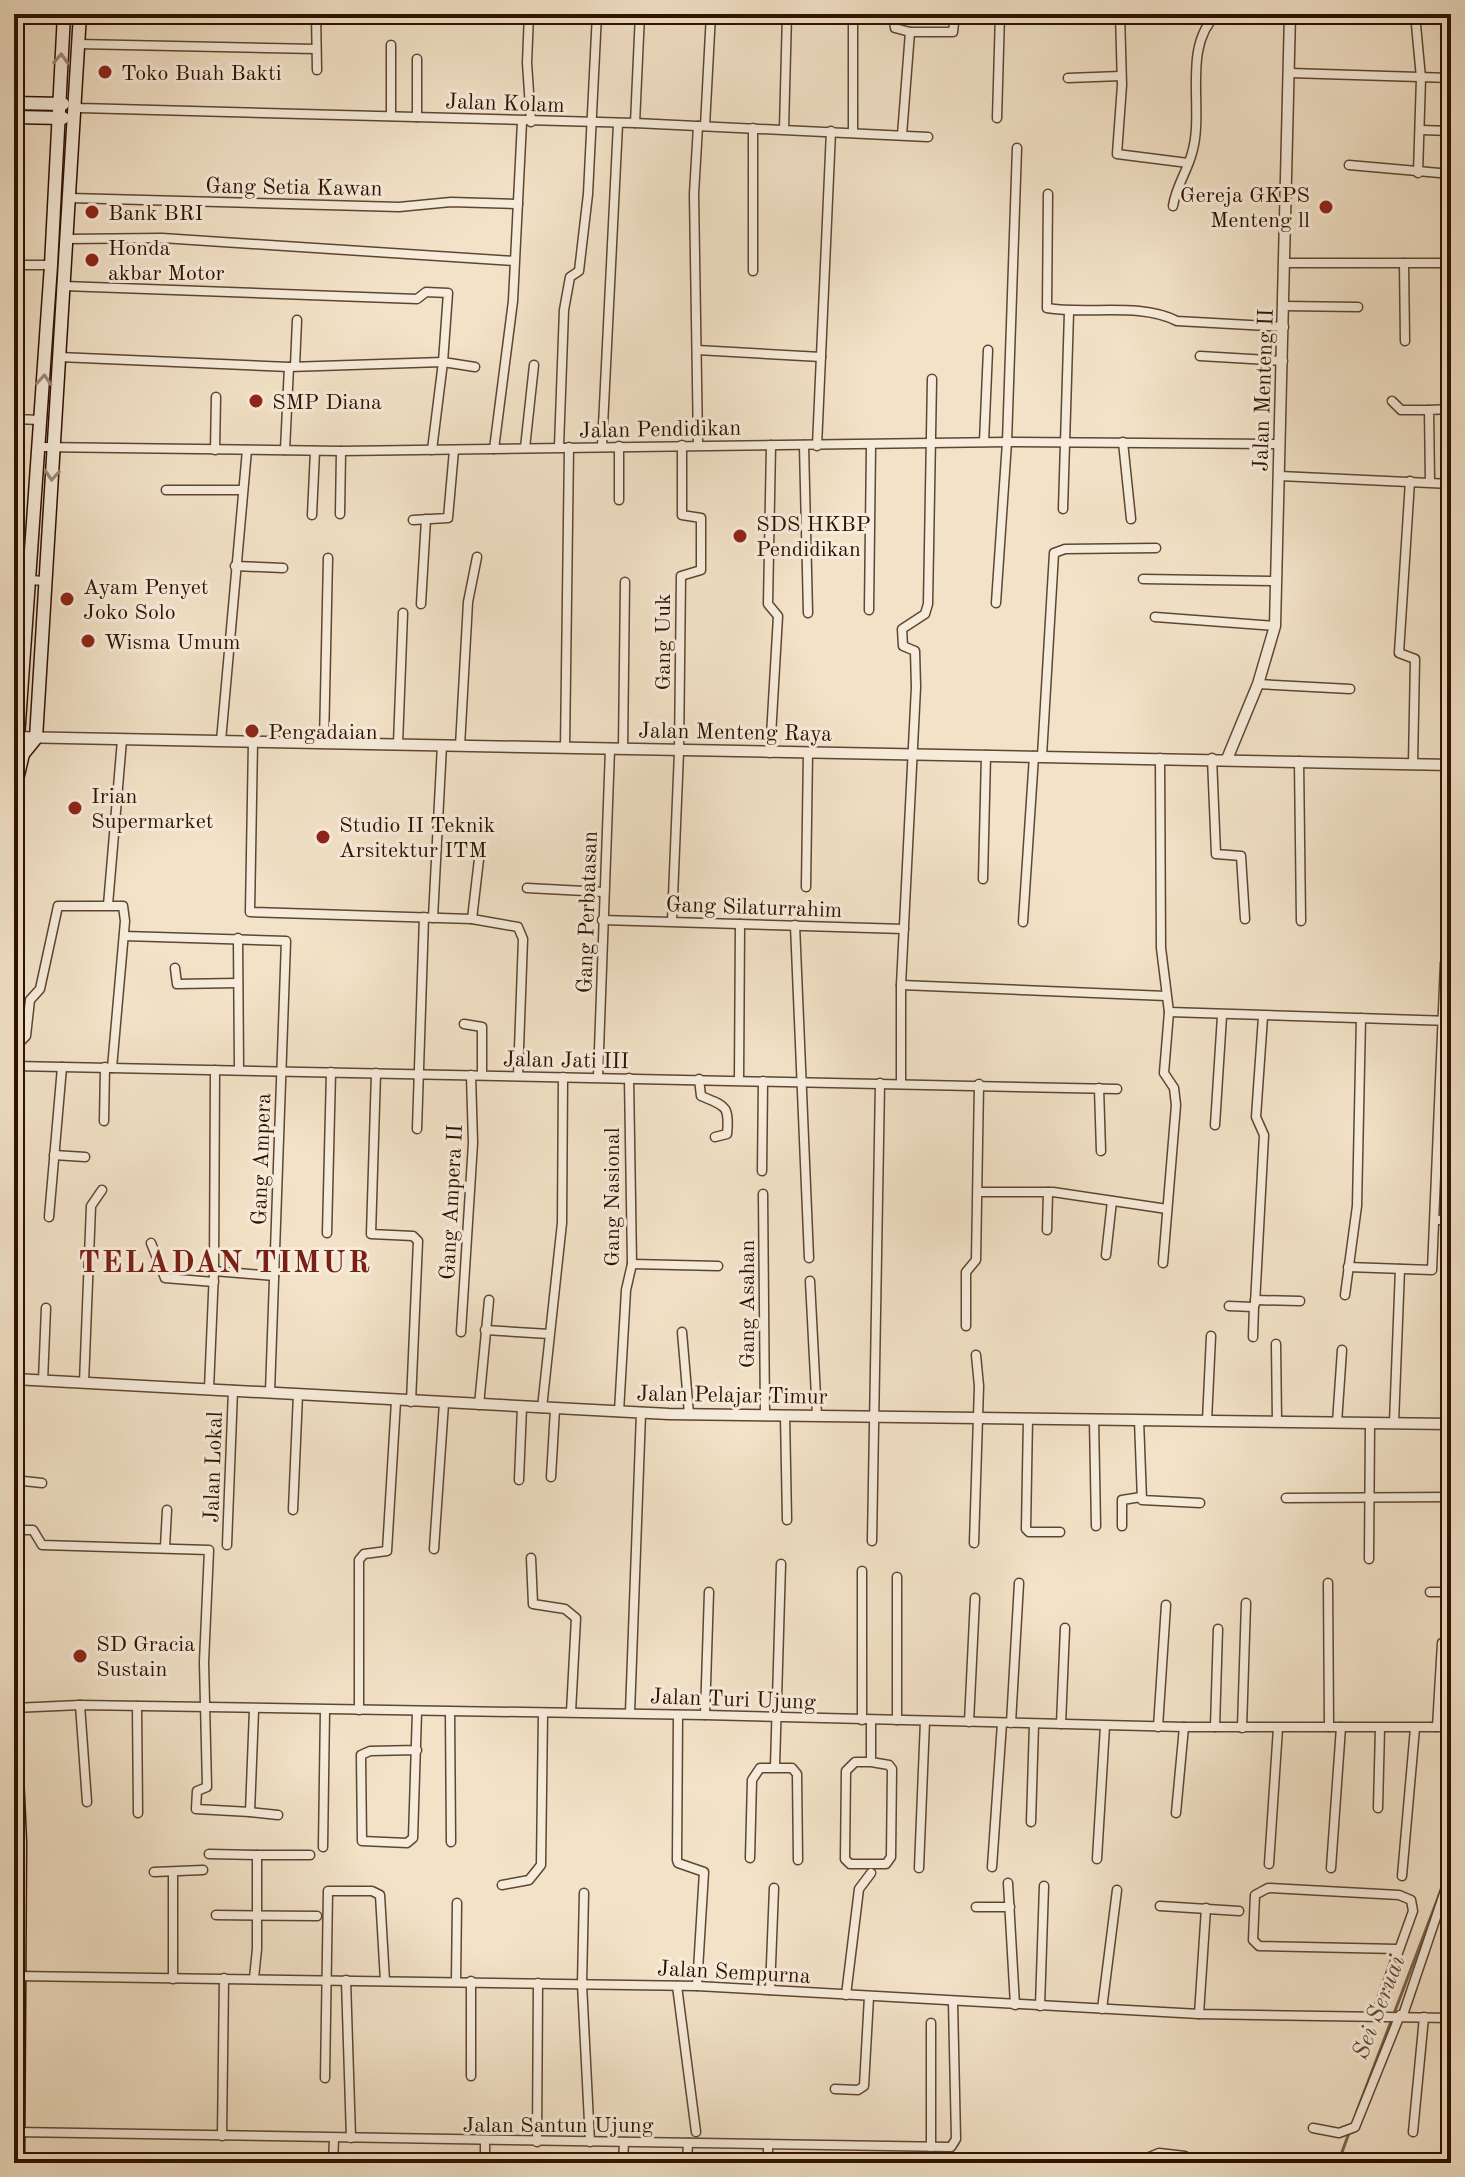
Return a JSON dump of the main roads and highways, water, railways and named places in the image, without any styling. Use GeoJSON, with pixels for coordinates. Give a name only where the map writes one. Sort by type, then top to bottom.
{"type":"FeatureCollection","features":[{"type":"Feature","properties":{"kind":"main road"},"geometry":{"type":"LineString","coordinates":[[23,754],[16,737],[31,580],[64,14]]}},
{"type":"Feature","properties":{"kind":"main road"},"geometry":{"type":"LineString","coordinates":[[14,792],[23,754],[36,738],[80,14]]}},
{"type":"Feature","properties":{"kind":"main road"},"geometry":{"type":"LineString","coordinates":[[14,103],[58,104],[76,110]]}},
{"type":"Feature","properties":{"kind":"main road"},"geometry":{"type":"LineString","coordinates":[[14,117],[58,118],[76,110]]}},
{"type":"Feature","properties":{"kind":"main road"},"geometry":{"type":"LineString","coordinates":[[14,1708],[20,1842],[16,1976],[18,2163]]}},
{"type":"Feature","properties":{"kind":"waterway","name":"Sei Seruai"},"geometry":{"type":"LineString","coordinates":[[1357,2111],[1444,1882]]}},
{"type":"Feature","properties":{"kind":"waterway","name":"Sei Seruai"},"geometry":{"type":"LineString","coordinates":[[1338,2163],[1349,2133]]}},
{"type":"Feature","properties":{"kind":"place","name":"Toko Buah Bakti"},"geometry":{"type":"Point","coordinates":[105,72]}},
{"type":"Feature","properties":{"kind":"place","name":"Gereja GKPS Menteng ll"},"geometry":{"type":"Point","coordinates":[1326,207]}},
{"type":"Feature","properties":{"kind":"place","name":"Bank BRI"},"geometry":{"type":"Point","coordinates":[92,212]}},
{"type":"Feature","properties":{"kind":"place","name":"Honda akbar Motor"},"geometry":{"type":"Point","coordinates":[92,260]}},
{"type":"Feature","properties":{"kind":"place","name":"SMP Diana"},"geometry":{"type":"Point","coordinates":[256,401]}},
{"type":"Feature","properties":{"kind":"place","name":"SDS HKBP Pendidikan"},"geometry":{"type":"Point","coordinates":[740,536]}},
{"type":"Feature","properties":{"kind":"place","name":"Ayam Penyet Joko Solo"},"geometry":{"type":"Point","coordinates":[67,599]}},
{"type":"Feature","properties":{"kind":"place","name":"Wisma Umum"},"geometry":{"type":"Point","coordinates":[88,641]}},
{"type":"Feature","properties":{"kind":"place","name":"Pengadaian"},"geometry":{"type":"Point","coordinates":[252,731]}},
{"type":"Feature","properties":{"kind":"place","name":"Irian Supermarket"},"geometry":{"type":"Point","coordinates":[75,808]}},
{"type":"Feature","properties":{"kind":"place","name":"Studio II Teknik Arsitektur ITM"},"geometry":{"type":"Point","coordinates":[323,837]}},
{"type":"Feature","properties":{"kind":"place","name":"SD Gracia Sustain"},"geometry":{"type":"Point","coordinates":[80,1656]}},
{"type":"Feature","properties":{"kind":"district","name":"TELADAN TIMUR"},"geometry":{"type":"Point","coordinates":[225,1262]}}]}
